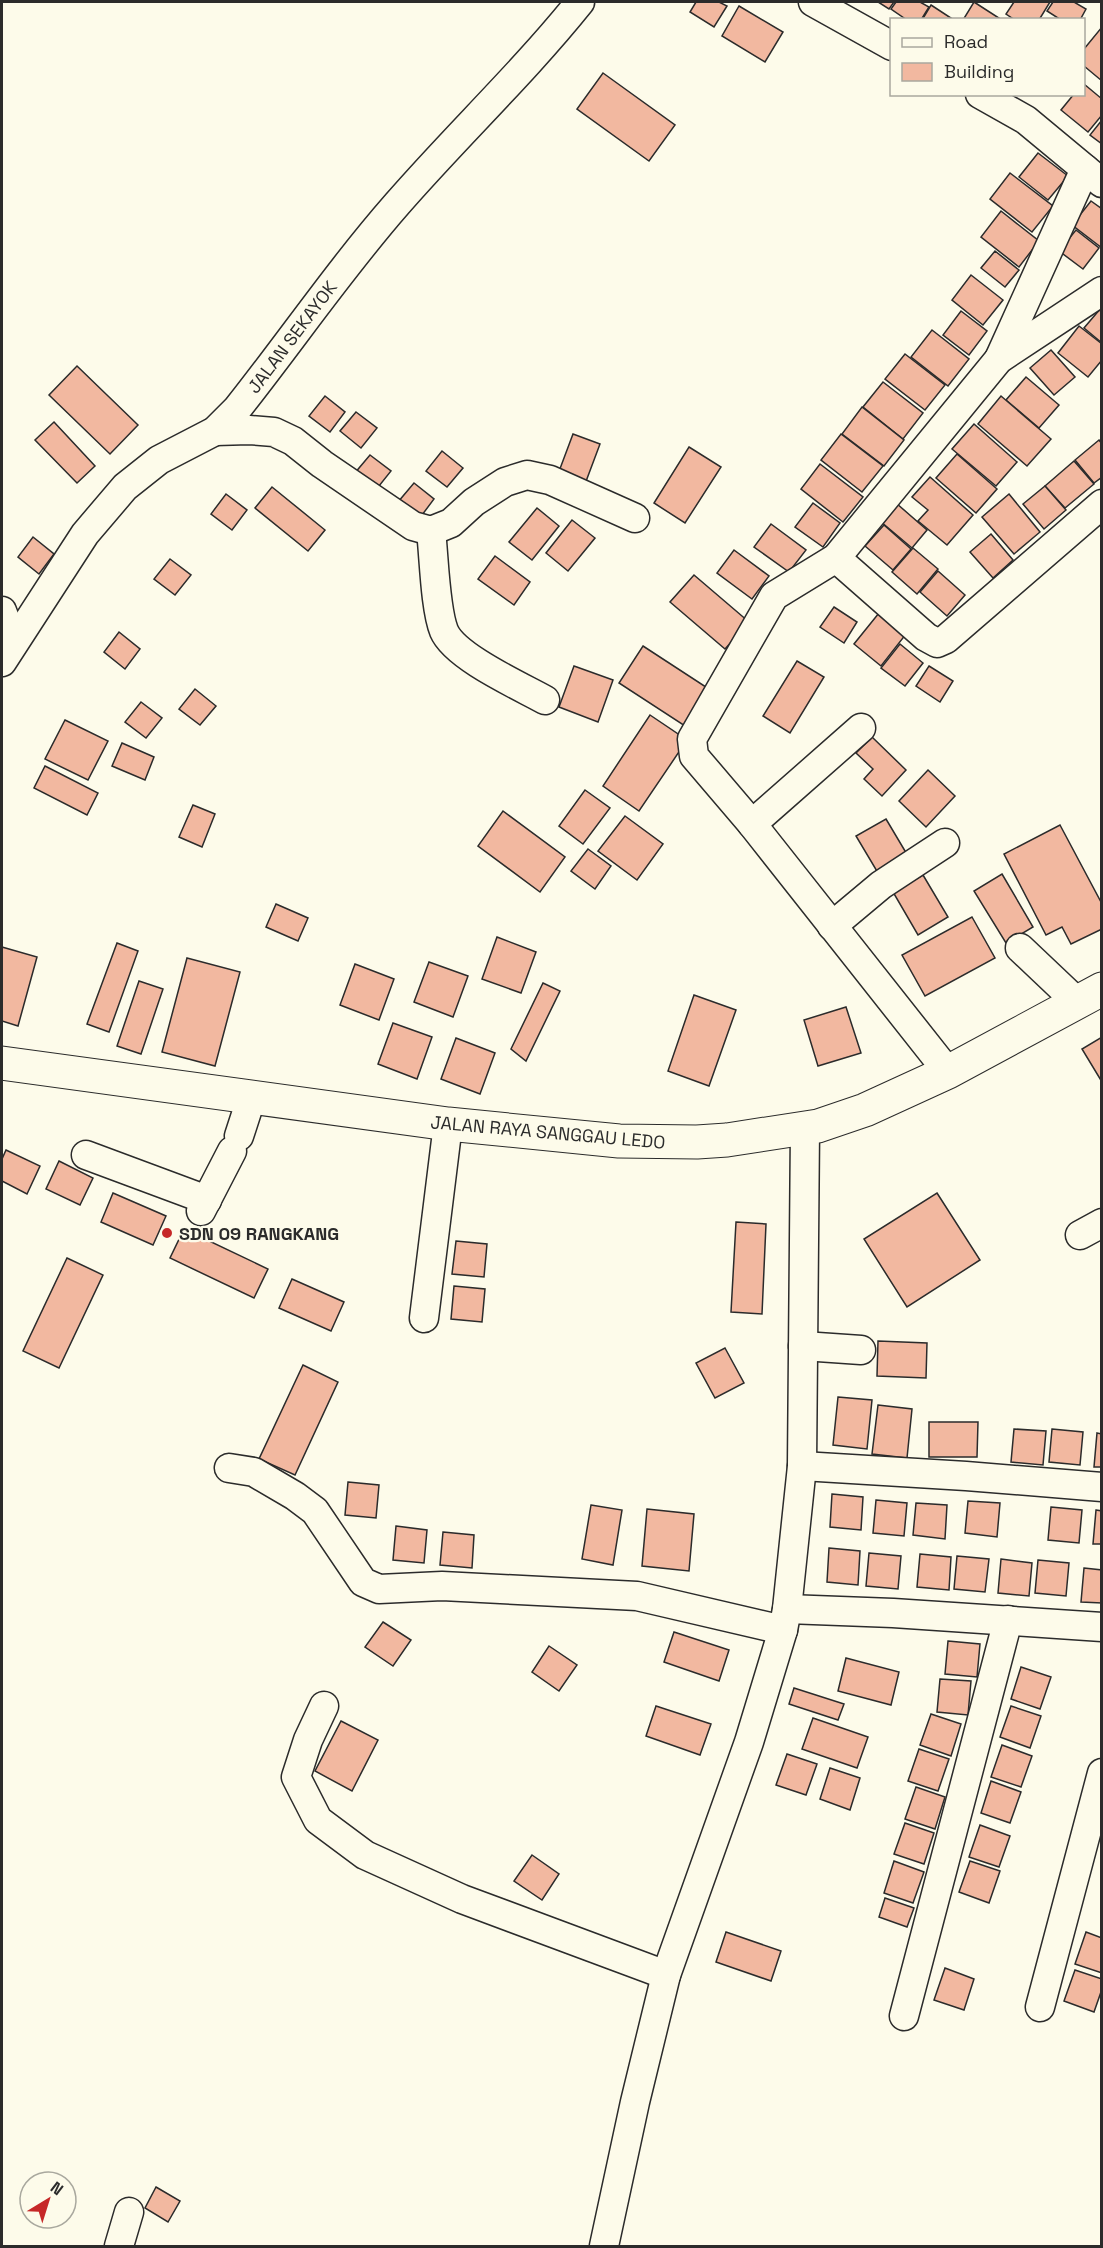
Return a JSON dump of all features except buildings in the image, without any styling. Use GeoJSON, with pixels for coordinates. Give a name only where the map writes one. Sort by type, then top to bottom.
{"type":"FeatureCollection","features":[{"type":"Feature","properties":{"kind":"highway","name":"JALAN RAYA SANGGAU LEDO"},"geometry":{"type":"LineString","coordinates":[[2,1063],[251,1099],[587,1139],[653,1143],[727,1140],[818,1126],[866,1110],[948,1072],[1089,995]]}},
{"type":"Feature","properties":{"kind":"street","name":"JALAN SEKAYOK"},"geometry":{"type":"LineString","coordinates":[[8,652],[85,534],[124,487],[159,460],[215,431],[237,409],[397,204],[554,35],[580,2]]}},
{"type":"Feature","properties":{"kind":"street"},"geometry":{"type":"LineString","coordinates":[[813,2],[890,45]]}},
{"type":"Feature","properties":{"kind":"street"},"geometry":{"type":"LineString","coordinates":[[948,1072],[752,824],[694,756],[692,739],[774,596],[836,558],[999,359],[1093,176],[1026,120],[984,96]]}},
{"type":"Feature","properties":{"kind":"street"},"geometry":{"type":"LineString","coordinates":[[999,359],[1101,291]]}},
{"type":"Feature","properties":{"kind":"street"},"geometry":{"type":"LineString","coordinates":[[215,431],[274,432],[293,441],[322,464],[413,526],[431,531],[451,523],[474,502],[505,482],[527,476],[550,480],[635,518]]}},
{"type":"Feature","properties":{"kind":"street"},"geometry":{"type":"LineString","coordinates":[[836,558],[926,637],[937,644],[946,639],[1101,504]]}},
{"type":"Feature","properties":{"kind":"street"},"geometry":{"type":"LineString","coordinates":[[431,531],[439,609],[444,632],[462,654],[545,700]]}},
{"type":"Feature","properties":{"kind":"street"},"geometry":{"type":"LineString","coordinates":[[2,611],[8,652]]}},
{"type":"Feature","properties":{"kind":"street"},"geometry":{"type":"LineString","coordinates":[[752,824],[861,728]]}},
{"type":"Feature","properties":{"kind":"street"},"geometry":{"type":"LineString","coordinates":[[832,926],[881,885],[945,843]]}},
{"type":"Feature","properties":{"kind":"street"},"geometry":{"type":"LineString","coordinates":[[1020,948],[1089,995]]}},
{"type":"Feature","properties":{"kind":"street"},"geometry":{"type":"LineString","coordinates":[[86,1155],[204,1206],[235,1143],[251,1099]]}},
{"type":"Feature","properties":{"kind":"street"},"geometry":{"type":"LineString","coordinates":[[424,1318],[448,1124]]}},
{"type":"Feature","properties":{"kind":"street"},"geometry":{"type":"LineString","coordinates":[[603,2247],[666,1975],[748,1742],[785,1620],[802,1466],[806,1128]]}},
{"type":"Feature","properties":{"kind":"street"},"geometry":{"type":"LineString","coordinates":[[803,1346],[861,1350]]}},
{"type":"Feature","properties":{"kind":"street"},"geometry":{"type":"LineString","coordinates":[[802,1466],[1101,1487]]}},
{"type":"Feature","properties":{"kind":"street"},"geometry":{"type":"LineString","coordinates":[[229,1468],[254,1472],[295,1496],[315,1511],[363,1582],[379,1589],[442,1586],[637,1596],[785,1620],[1008,1620],[1101,1627]]}},
{"type":"Feature","properties":{"kind":"street"},"geometry":{"type":"LineString","coordinates":[[904,2016],[1008,1620]]}},
{"type":"Feature","properties":{"kind":"street"},"geometry":{"type":"LineString","coordinates":[[324,1706],[308,1740],[296,1777],[318,1820],[365,1855],[462,1899],[666,1975]]}},
{"type":"Feature","properties":{"kind":"street"},"geometry":{"type":"LineString","coordinates":[[1040,2007],[1101,1773]]}},
{"type":"Feature","properties":{"kind":"street"},"geometry":{"type":"LineString","coordinates":[[119,2247],[129,2212]]}},
{"type":"Feature","properties":{"kind":"place","name":"SDN 09 RANGKANG"},"geometry":{"type":"Point","coordinates":[167,1233]}}]}
